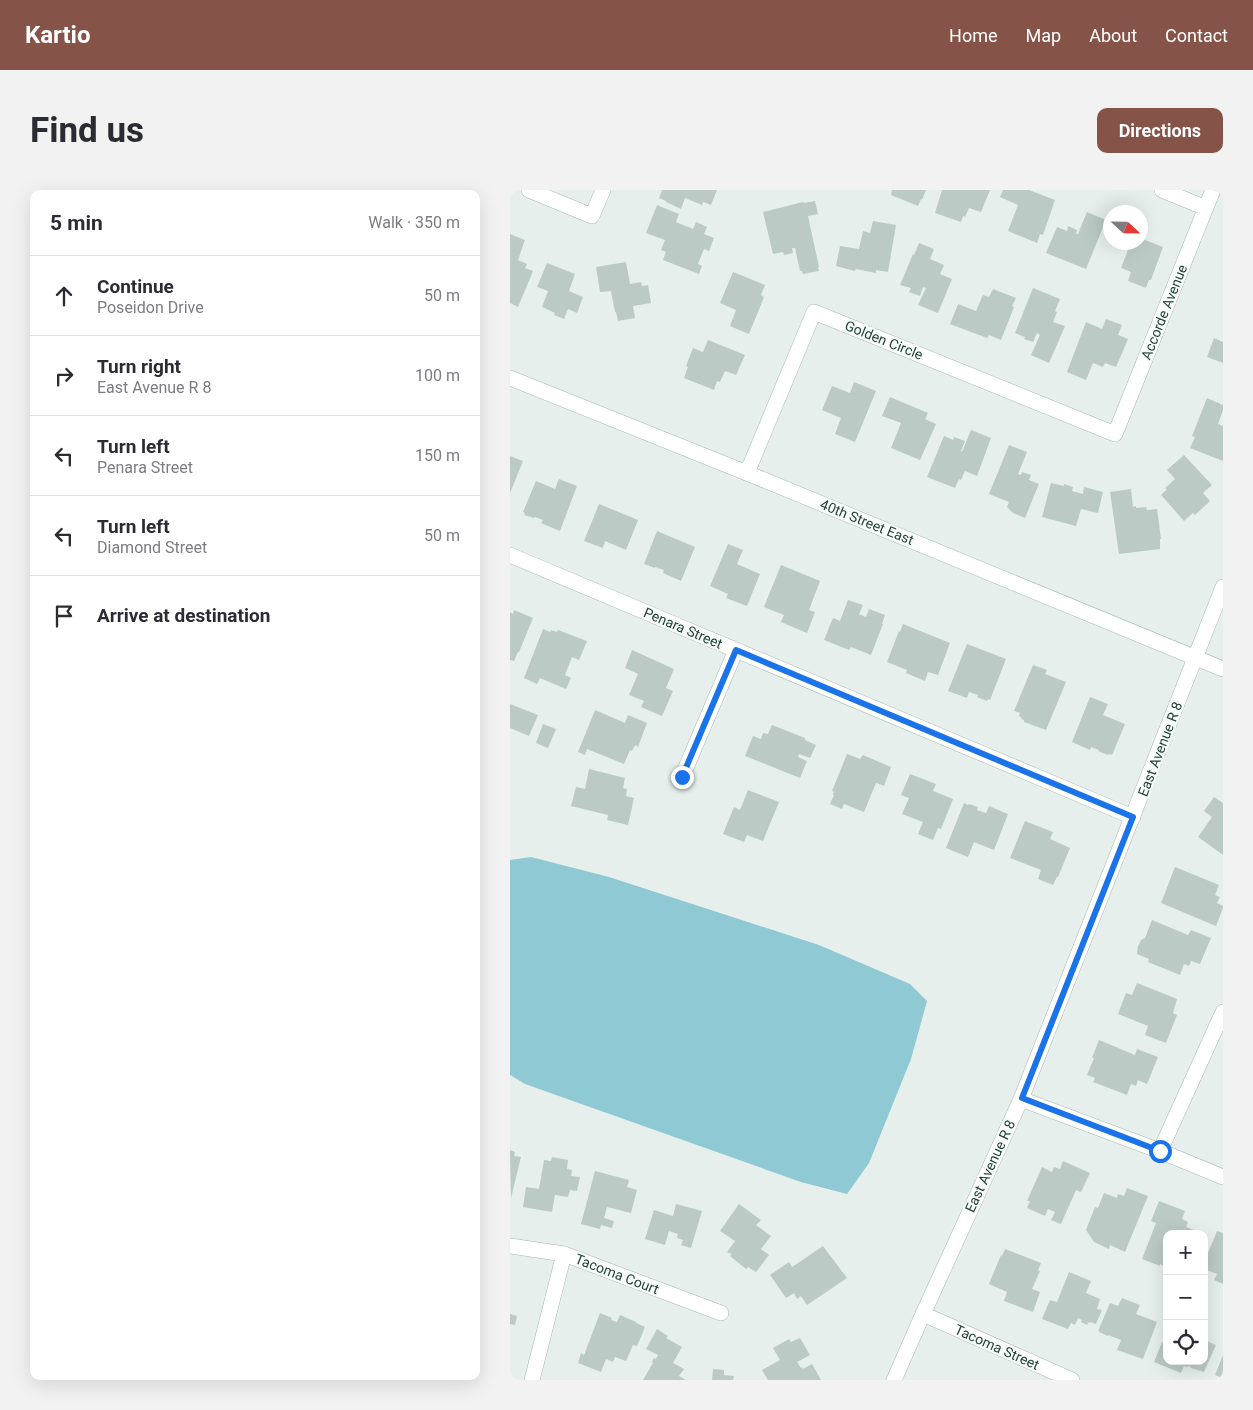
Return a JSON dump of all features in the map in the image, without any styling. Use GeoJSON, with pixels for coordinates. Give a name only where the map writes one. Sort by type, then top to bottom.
{"type":"FeatureCollection","features":[{"type":"Feature","properties":{"kind":"street"},"geometry":{"type":"LineString","coordinates":[[529,190],[592,216],[603,190]]}},
{"type":"Feature","properties":{"kind":"street"},"geometry":{"type":"LineString","coordinates":[[1162,190],[1206,208]]}},
{"type":"Feature","properties":{"kind":"street","name":"Accorde Avenue"},"geometry":{"type":"LineString","coordinates":[[1115,434],[1213,190]]}},
{"type":"Feature","properties":{"kind":"street","name":"Golden Circle"},"geometry":{"type":"LineString","coordinates":[[748,473],[814,312],[1115,434]]}},
{"type":"Feature","properties":{"kind":"street","name":"40th Street East"},"geometry":{"type":"LineString","coordinates":[[510,378],[748,473],[1223,669]]}},
{"type":"Feature","properties":{"kind":"street","name":"Penara Street"},"geometry":{"type":"LineString","coordinates":[[510,555],[1133,817]]}},
{"type":"Feature","properties":{"kind":"street","name":"East Avenue R 8"},"geometry":{"type":"LineString","coordinates":[[894,1380],[1022,1098],[1223,587]]}},
{"type":"Feature","properties":{"kind":"street"},"geometry":{"type":"LineString","coordinates":[[682,777],[736,650]]}},
{"type":"Feature","properties":{"kind":"street"},"geometry":{"type":"LineString","coordinates":[[1160,1151],[1223,1012]]}},
{"type":"Feature","properties":{"kind":"street"},"geometry":{"type":"LineString","coordinates":[[1022,1098],[1223,1177]]}},
{"type":"Feature","properties":{"kind":"street","name":"Tacoma Court"},"geometry":{"type":"LineString","coordinates":[[510,1246],[564,1254],[721,1313]]}},
{"type":"Feature","properties":{"kind":"street"},"geometry":{"type":"LineString","coordinates":[[532,1380],[564,1254]]}},
{"type":"Feature","properties":{"kind":"street","name":"Tacoma Street"},"geometry":{"type":"LineString","coordinates":[[923,1314],[1072,1380]]}},
{"type":"Feature","properties":{"kind":"water"},"geometry":{"type":"Polygon","coordinates":[[[531,857],[609,877],[819,945],[910,984],[927,1001],[911,1059],[869,1163],[847,1194],[801,1182],[525,1084],[510,1075],[510,860],[531,857]]]}},
{"type":"Feature","properties":{"kind":"building"},"geometry":{"type":"Polygon","coordinates":[[[662,190],[717,190],[711,205],[703,202],[702,205],[685,198],[681,209],[659,198],[662,190]]]}},
{"type":"Feature","properties":{"kind":"building"},"geometry":{"type":"Polygon","coordinates":[[[892,190],[926,190],[918,206],[891,195],[892,190]]]}},
{"type":"Feature","properties":{"kind":"building"},"geometry":{"type":"Polygon","coordinates":[[[942,190],[990,190],[981,212],[969,208],[961,222],[935,213],[942,190]]]}},
{"type":"Feature","properties":{"kind":"building"},"geometry":{"type":"Polygon","coordinates":[[[1003,190],[1029,190],[1055,200],[1043,235],[1040,234],[1037,243],[1008,231],[1018,205],[1000,197],[1003,190]]]}},
{"type":"Feature","properties":{"kind":"building"},"geometry":{"type":"Polygon","coordinates":[[[815,201],[818,214],[808,216],[819,271],[803,274],[800,271],[795,248],[792,248],[793,253],[784,255],[783,252],[773,254],[763,212],[803,202],[815,201]]]}},
{"type":"Feature","properties":{"kind":"building"},"geometry":{"type":"Polygon","coordinates":[[[657,205],[679,214],[676,222],[693,229],[696,222],[707,227],[704,234],[714,238],[709,251],[704,249],[698,264],[702,266],[699,274],[663,260],[666,252],[661,250],[665,240],[646,233],[657,205]]]}},
{"type":"Feature","properties":{"kind":"building"},"geometry":{"type":"Polygon","coordinates":[[[1087,212],[1103,219],[1103,227],[1086,269],[1046,253],[1057,227],[1067,231],[1068,226],[1077,230],[1076,234],[1078,234],[1087,212]]]}},
{"type":"Feature","properties":{"kind":"building"},"geometry":{"type":"Polygon","coordinates":[[[873,221],[896,225],[888,272],[876,270],[876,273],[856,269],[855,271],[836,266],[840,246],[859,249],[863,231],[870,233],[873,221]]]}},
{"type":"Feature","properties":{"kind":"building"},"geometry":{"type":"Polygon","coordinates":[[[510,234],[525,240],[518,260],[527,264],[525,268],[533,271],[518,307],[510,303],[510,234]]]}},
{"type":"Feature","properties":{"kind":"building"},"geometry":{"type":"Polygon","coordinates":[[[1148,241],[1163,247],[1151,280],[1149,280],[1146,288],[1128,281],[1131,272],[1121,268],[1128,250],[1148,250],[1148,241]]]}},
{"type":"Feature","properties":{"kind":"building"},"geometry":{"type":"Polygon","coordinates":[[[919,243],[934,249],[930,259],[944,265],[940,274],[952,279],[938,313],[918,305],[926,288],[923,287],[920,296],[909,292],[911,288],[900,285],[919,243]]]}},
{"type":"Feature","properties":{"kind":"building"},"geometry":{"type":"Polygon","coordinates":[[[626,262],[630,284],[641,282],[642,286],[648,285],[651,303],[633,306],[635,318],[618,321],[611,291],[600,292],[596,267],[626,262]]]}},
{"type":"Feature","properties":{"kind":"building"},"geometry":{"type":"Polygon","coordinates":[[[547,263],[575,274],[569,291],[583,297],[577,313],[568,309],[564,319],[542,307],[548,291],[537,287],[547,263]]]}},
{"type":"Feature","properties":{"kind":"building"},"geometry":{"type":"Polygon","coordinates":[[[733,272],[765,285],[761,295],[764,297],[749,334],[730,326],[736,310],[720,303],[733,272]]]}},
{"type":"Feature","properties":{"kind":"building"},"geometry":{"type":"Polygon","coordinates":[[[1033,288],[1060,299],[1053,322],[1065,326],[1049,363],[1031,355],[1040,335],[1037,333],[1033,342],[1015,333],[1033,288]]]}},
{"type":"Feature","properties":{"kind":"building"},"geometry":{"type":"Polygon","coordinates":[[[993,289],[1016,298],[1001,340],[989,335],[987,338],[950,324],[958,304],[976,311],[983,295],[989,297],[993,289]]]}},
{"type":"Feature","properties":{"kind":"building"},"geometry":{"type":"Polygon","coordinates":[[[1106,319],[1122,325],[1118,335],[1128,339],[1116,367],[1105,363],[1103,367],[1093,363],[1086,380],[1067,372],[1086,322],[1102,329],[1106,319]]]}},
{"type":"Feature","properties":{"kind":"building"},"geometry":{"type":"Polygon","coordinates":[[[1214,338],[1223,342],[1223,363],[1207,357],[1214,338]]]}},
{"type":"Feature","properties":{"kind":"building"},"geometry":{"type":"Polygon","coordinates":[[[708,340],[745,355],[736,375],[725,371],[720,382],[717,381],[714,390],[684,378],[688,367],[686,366],[693,348],[703,352],[708,340]]]}},
{"type":"Feature","properties":{"kind":"building"},"geometry":{"type":"Polygon","coordinates":[[[854,382],[876,391],[855,442],[835,434],[841,418],[822,410],[832,386],[850,393],[854,382]]]}},
{"type":"Feature","properties":{"kind":"building"},"geometry":{"type":"Polygon","coordinates":[[[890,397],[928,413],[925,419],[936,424],[920,460],[891,448],[901,423],[882,416],[890,397]]]}},
{"type":"Feature","properties":{"kind":"building"},"geometry":{"type":"Polygon","coordinates":[[[1207,398],[1223,405],[1218,424],[1223,426],[1223,461],[1190,448],[1195,437],[1192,436],[1207,398]]]}},
{"type":"Feature","properties":{"kind":"building"},"geometry":{"type":"Polygon","coordinates":[[[971,430],[991,438],[977,476],[965,471],[955,488],[927,477],[944,436],[953,440],[954,437],[965,441],[962,452],[971,430]]]}},
{"type":"Feature","properties":{"kind":"building"},"geometry":{"type":"Polygon","coordinates":[[[1009,445],[1027,452],[1018,474],[1021,475],[1022,472],[1031,475],[1029,480],[1039,484],[1025,518],[1013,513],[1007,507],[1009,502],[989,494],[1009,445]]]}},
{"type":"Feature","properties":{"kind":"building"},"geometry":{"type":"Polygon","coordinates":[[[1184,455],[1212,485],[1203,493],[1210,501],[1195,515],[1193,513],[1184,521],[1161,495],[1167,489],[1165,488],[1175,479],[1167,470],[1184,455]]]}},
{"type":"Feature","properties":{"kind":"building"},"geometry":{"type":"Polygon","coordinates":[[[510,456],[523,461],[510,493],[510,456]]]}},
{"type":"Feature","properties":{"kind":"building"},"geometry":{"type":"Polygon","coordinates":[[[559,479],[577,486],[560,531],[541,523],[543,520],[524,515],[525,513],[523,512],[536,481],[555,489],[559,479]]]}},
{"type":"Feature","properties":{"kind":"building"},"geometry":{"type":"Polygon","coordinates":[[[1051,483],[1073,487],[1072,491],[1083,494],[1084,487],[1103,492],[1098,513],[1081,509],[1076,526],[1042,517],[1051,483]]]}},
{"type":"Feature","properties":{"kind":"building"},"geometry":{"type":"Polygon","coordinates":[[[1131,489],[1133,507],[1146,507],[1147,510],[1157,509],[1161,539],[1160,549],[1119,554],[1110,492],[1131,489]]]}},
{"type":"Feature","properties":{"kind":"building"},"geometry":{"type":"Polygon","coordinates":[[[599,504],[638,520],[626,550],[605,541],[603,548],[584,541],[599,504]]]}},
{"type":"Feature","properties":{"kind":"building"},"geometry":{"type":"Polygon","coordinates":[[[657,531],[695,547],[681,581],[663,573],[664,570],[644,564],[657,531]]]}},
{"type":"Feature","properties":{"kind":"building"},"geometry":{"type":"Polygon","coordinates":[[[728,544],[743,550],[737,564],[760,574],[747,606],[726,598],[728,594],[710,586],[728,544]]]}},
{"type":"Feature","properties":{"kind":"building"},"geometry":{"type":"Polygon","coordinates":[[[781,565],[820,581],[809,610],[815,612],[807,633],[781,622],[784,615],[764,607],[781,565]]]}},
{"type":"Feature","properties":{"kind":"building"},"geometry":{"type":"Polygon","coordinates":[[[848,600],[863,605],[859,614],[866,617],[869,609],[885,615],[871,655],[851,647],[849,650],[824,640],[833,618],[840,621],[848,600]]]}},
{"type":"Feature","properties":{"kind":"building"},"geometry":{"type":"Polygon","coordinates":[[[514,610],[533,618],[514,661],[510,660],[510,612],[513,614],[514,610]]]}},
{"type":"Feature","properties":{"kind":"building"},"geometry":{"type":"Polygon","coordinates":[[[903,624],[950,643],[938,675],[928,672],[925,681],[906,673],[907,670],[887,662],[903,624]]]}},
{"type":"Feature","properties":{"kind":"building"},"geometry":{"type":"Polygon","coordinates":[[[543,629],[550,632],[551,630],[557,632],[558,630],[587,641],[579,660],[572,657],[565,675],[571,678],[566,689],[540,678],[537,684],[524,678],[543,629]]]}},
{"type":"Feature","properties":{"kind":"building"},"geometry":{"type":"Polygon","coordinates":[[[967,644],[1006,659],[990,700],[988,699],[987,701],[969,692],[967,698],[948,691],[967,644]]]}},
{"type":"Feature","properties":{"kind":"building"},"geometry":{"type":"Polygon","coordinates":[[[632,650],[674,669],[666,688],[673,691],[662,716],[641,707],[644,701],[629,695],[638,674],[625,668],[632,650]]]}},
{"type":"Feature","properties":{"kind":"building"},"geometry":{"type":"Polygon","coordinates":[[[1033,665],[1047,670],[1045,674],[1066,682],[1046,730],[1024,722],[1019,716],[1020,713],[1014,711],[1033,665]]]}},
{"type":"Feature","properties":{"kind":"building"},"geometry":{"type":"Polygon","coordinates":[[[1090,697],[1108,704],[1103,715],[1125,724],[1112,755],[1091,747],[1090,750],[1072,742],[1090,697]]]}},
{"type":"Feature","properties":{"kind":"building"},"geometry":{"type":"Polygon","coordinates":[[[510,704],[538,715],[529,736],[510,728],[510,704]]]}},
{"type":"Feature","properties":{"kind":"building"},"geometry":{"type":"Polygon","coordinates":[[[595,710],[625,723],[628,715],[647,723],[638,747],[635,745],[632,751],[630,750],[624,764],[587,749],[585,755],[578,752],[595,710]]]}},
{"type":"Feature","properties":{"kind":"building"},"geometry":{"type":"Polygon","coordinates":[[[543,724],[556,729],[548,748],[536,743],[543,724]]]}},
{"type":"Feature","properties":{"kind":"building"},"geometry":{"type":"Polygon","coordinates":[[[772,725],[805,738],[805,740],[816,745],[810,758],[799,754],[798,757],[807,761],[800,778],[745,756],[753,736],[761,739],[763,733],[768,734],[772,725]]]}},
{"type":"Feature","properties":{"kind":"building"},"geometry":{"type":"Polygon","coordinates":[[[847,754],[860,759],[863,755],[891,767],[884,786],[876,783],[864,812],[844,804],[842,809],[830,804],[834,795],[832,791],[847,754]]]}},
{"type":"Feature","properties":{"kind":"building"},"geometry":{"type":"Polygon","coordinates":[[[589,769],[625,778],[623,788],[627,789],[626,796],[634,798],[628,825],[607,820],[608,815],[571,806],[576,787],[585,789],[589,769]]]}},
{"type":"Feature","properties":{"kind":"building"},"geometry":{"type":"Polygon","coordinates":[[[910,774],[936,784],[933,791],[953,799],[941,829],[938,828],[933,840],[918,834],[923,822],[902,814],[909,798],[901,795],[910,774]]]}},
{"type":"Feature","properties":{"kind":"building"},"geometry":{"type":"Polygon","coordinates":[[[748,790],[779,802],[763,841],[747,835],[744,842],[723,834],[734,807],[740,810],[748,790]]]}},
{"type":"Feature","properties":{"kind":"building"},"geometry":{"type":"Polygon","coordinates":[[[1214,797],[1223,803],[1223,855],[1198,837],[1212,817],[1204,811],[1214,797]]]}},
{"type":"Feature","properties":{"kind":"building"},"geometry":{"type":"Polygon","coordinates":[[[964,803],[978,807],[977,810],[986,813],[989,806],[1008,814],[994,850],[974,842],[968,857],[946,848],[964,803]]]}},
{"type":"Feature","properties":{"kind":"building"},"geometry":{"type":"Polygon","coordinates":[[[1025,821],[1053,832],[1050,839],[1070,848],[1053,885],[1038,879],[1041,870],[1010,858],[1025,821]]]}},
{"type":"Feature","properties":{"kind":"building"},"geometry":{"type":"Polygon","coordinates":[[[1175,867],[1219,885],[1215,895],[1220,897],[1217,903],[1223,906],[1223,908],[1216,926],[1161,903],[1175,867]]]}},
{"type":"Feature","properties":{"kind":"building"},"geometry":{"type":"Polygon","coordinates":[[[1152,920],[1188,935],[1191,930],[1211,938],[1200,964],[1191,961],[1189,966],[1184,964],[1180,975],[1148,962],[1149,959],[1137,954],[1138,946],[1141,940],[1145,938],[1152,920]]]}},
{"type":"Feature","properties":{"kind":"building"},"geometry":{"type":"Polygon","coordinates":[[[1137,983],[1177,999],[1173,1013],[1177,1015],[1166,1043],[1145,1035],[1148,1026],[1118,1014],[1126,993],[1132,995],[1137,983]]]}},
{"type":"Feature","properties":{"kind":"building"},"geometry":{"type":"Polygon","coordinates":[[[1099,1040],[1135,1055],[1137,1049],[1158,1057],[1147,1084],[1138,1080],[1136,1086],[1131,1084],[1127,1095],[1093,1082],[1095,1078],[1087,1075],[1099,1040]]]}},
{"type":"Feature","properties":{"kind":"building"},"geometry":{"type":"Polygon","coordinates":[[[510,1150],[515,1152],[514,1156],[521,1157],[511,1198],[510,1150]]]}},
{"type":"Feature","properties":{"kind":"building"},"geometry":{"type":"Polygon","coordinates":[[[552,1157],[568,1160],[567,1169],[572,1170],[571,1176],[580,1177],[577,1191],[570,1190],[568,1197],[555,1195],[552,1212],[523,1207],[526,1187],[539,1189],[544,1160],[551,1161],[552,1157]]]}},
{"type":"Feature","properties":{"kind":"building"},"geometry":{"type":"Polygon","coordinates":[[[1063,1161],[1090,1173],[1081,1192],[1076,1190],[1061,1224],[1051,1220],[1055,1212],[1048,1209],[1045,1216],[1027,1208],[1030,1201],[1027,1201],[1042,1167],[1052,1172],[1054,1167],[1060,1169],[1063,1161]]]}},
{"type":"Feature","properties":{"kind":"building"},"geometry":{"type":"Polygon","coordinates":[[[595,1171],[629,1180],[627,1187],[637,1190],[631,1213],[607,1207],[604,1218],[614,1221],[612,1228],[601,1225],[600,1229],[581,1224],[595,1171]]]}},
{"type":"Feature","properties":{"kind":"building"},"geometry":{"type":"Polygon","coordinates":[[[1127,1188],[1148,1196],[1125,1252],[1110,1245],[1109,1249],[1094,1242],[1086,1230],[1095,1207],[1098,1208],[1104,1193],[1117,1198],[1118,1194],[1124,1196],[1127,1188]]]}},
{"type":"Feature","properties":{"kind":"building"},"geometry":{"type":"Polygon","coordinates":[[[1159,1201],[1185,1211],[1182,1219],[1188,1222],[1186,1227],[1194,1230],[1163,1230],[1163,1265],[1160,1264],[1160,1266],[1142,1259],[1156,1223],[1151,1221],[1159,1201]]]}},
{"type":"Feature","properties":{"kind":"building"},"geometry":{"type":"Polygon","coordinates":[[[676,1204],[702,1211],[691,1248],[681,1245],[683,1240],[677,1238],[678,1234],[669,1231],[665,1245],[645,1239],[654,1210],[673,1216],[676,1204]]]}},
{"type":"Feature","properties":{"kind":"building"},"geometry":{"type":"Polygon","coordinates":[[[739,1204],[761,1220],[756,1225],[771,1236],[761,1249],[769,1255],[756,1272],[748,1267],[746,1269],[730,1256],[732,1254],[727,1252],[735,1241],[720,1231],[739,1204]]]}},
{"type":"Feature","properties":{"kind":"building"},"geometry":{"type":"Polygon","coordinates":[[[1217,1231],[1223,1233],[1223,1284],[1214,1280],[1217,1274],[1208,1271],[1208,1253],[1217,1231]]]}},
{"type":"Feature","properties":{"kind":"building"},"geometry":{"type":"Polygon","coordinates":[[[823,1246],[847,1278],[807,1305],[801,1296],[797,1299],[794,1293],[786,1298],[770,1275],[789,1262],[792,1267],[823,1246]]]}},
{"type":"Feature","properties":{"kind":"building"},"geometry":{"type":"Polygon","coordinates":[[[1005,1249],[1041,1263],[1038,1270],[1040,1271],[1032,1289],[1040,1292],[1033,1312],[1004,1301],[1007,1292],[989,1284],[1005,1249]]]}},
{"type":"Feature","properties":{"kind":"building"},"geometry":{"type":"Polygon","coordinates":[[[1069,1272],[1091,1281],[1086,1293],[1100,1299],[1097,1309],[1102,1310],[1096,1324],[1088,1322],[1087,1325],[1078,1318],[1075,1325],[1071,1323],[1068,1329],[1042,1319],[1050,1300],[1057,1302],[1069,1272]]]}},
{"type":"Feature","properties":{"kind":"building"},"geometry":{"type":"Polygon","coordinates":[[[1122,1298],[1140,1305],[1136,1314],[1157,1322],[1143,1359],[1117,1350],[1121,1340],[1098,1331],[1110,1303],[1118,1306],[1122,1298]]]}},
{"type":"Feature","properties":{"kind":"building"},"geometry":{"type":"Polygon","coordinates":[[[600,1313],[617,1322],[620,1315],[645,1327],[637,1346],[633,1345],[626,1361],[615,1357],[613,1362],[606,1359],[601,1372],[578,1363],[581,1353],[584,1355],[600,1313]]]}},
{"type":"Feature","properties":{"kind":"building"},"geometry":{"type":"Polygon","coordinates":[[[510,1314],[517,1316],[515,1325],[510,1324],[510,1314]]]}},
{"type":"Feature","properties":{"kind":"building"},"geometry":{"type":"Polygon","coordinates":[[[657,1329],[668,1336],[666,1338],[682,1347],[673,1363],[684,1369],[679,1376],[686,1380],[643,1380],[654,1358],[656,1359],[658,1355],[646,1349],[657,1329]]]}},
{"type":"Feature","properties":{"kind":"building"},"geometry":{"type":"Polygon","coordinates":[[[800,1338],[810,1355],[797,1362],[803,1369],[812,1364],[821,1380],[768,1380],[762,1370],[780,1360],[773,1348],[789,1339],[791,1342],[800,1338]]]}},
{"type":"Feature","properties":{"kind":"building"},"geometry":{"type":"Polygon","coordinates":[[[1162,1342],[1163,1365],[1207,1365],[1204,1372],[1184,1366],[1181,1373],[1154,1362],[1162,1342]]]}},
{"type":"Feature","properties":{"kind":"building"},"geometry":{"type":"Polygon","coordinates":[[[1208,1342],[1216,1345],[1208,1363],[1208,1342]]]}},
{"type":"Feature","properties":{"kind":"building"},"geometry":{"type":"Polygon","coordinates":[[[1223,1355],[1223,1378],[1215,1375],[1223,1355]]]}},
{"type":"Feature","properties":{"kind":"building"},"geometry":{"type":"Polygon","coordinates":[[[713,1369],[724,1370],[724,1375],[734,1376],[733,1380],[712,1380],[713,1369]]]}},
{"type":"Feature","properties":{"kind":"route"},"geometry":{"type":"LineString","coordinates":[[682,777],[736,650],[1133,817],[1022,1098],[1160,1151]]}}]}
